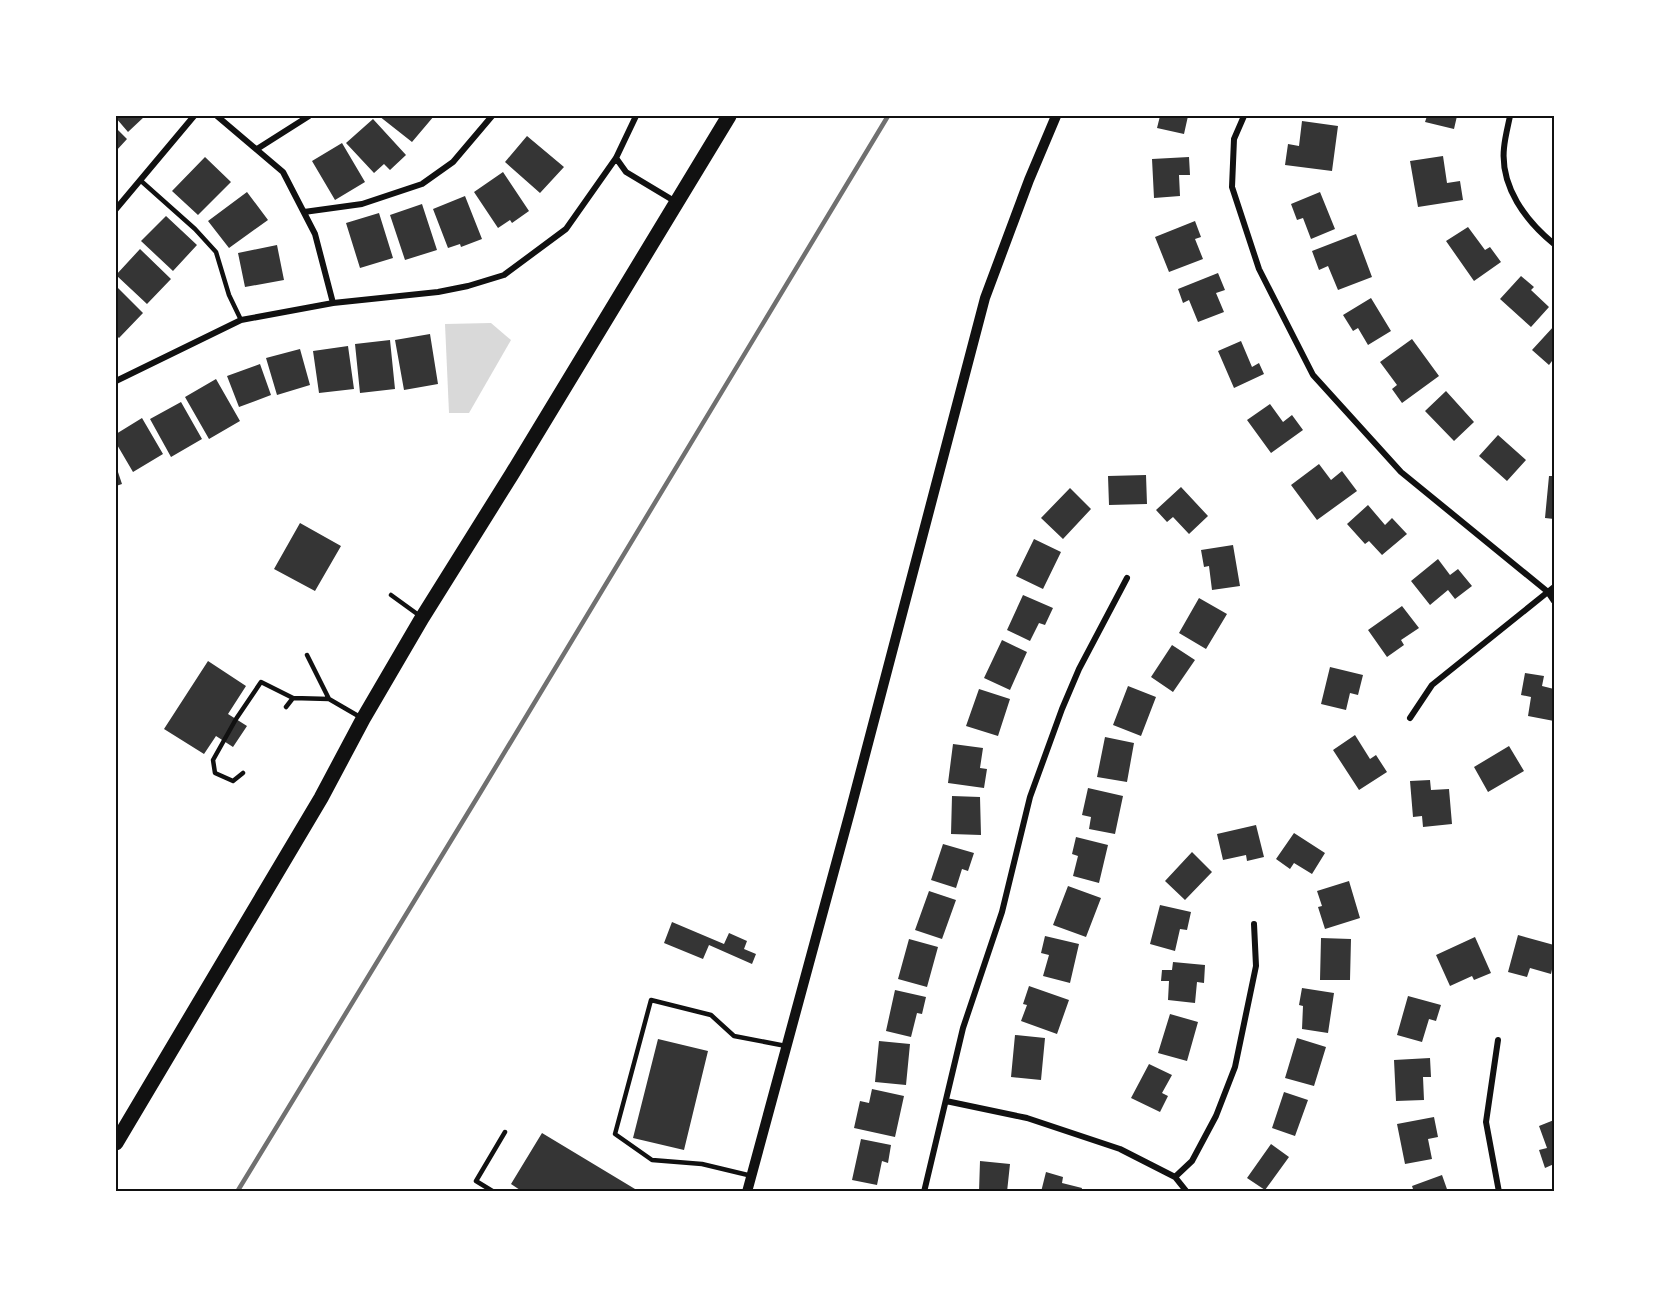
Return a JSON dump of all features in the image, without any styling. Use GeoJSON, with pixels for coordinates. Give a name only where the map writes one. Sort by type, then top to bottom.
{"type":"FeatureCollection","features":[{"type":"Feature","properties":{"kind":"main road"},"geometry":{"type":"LineString","coordinates":[[116,1143],[321,798],[363,719],[422,618],[729,116]]}},
{"type":"Feature","properties":{"kind":"street"},"geometry":{"type":"LineString","coordinates":[[116,209],[194,116]]}},
{"type":"Feature","properties":{"kind":"street"},"geometry":{"type":"LineString","coordinates":[[217,116],[283,172],[315,234],[333,303]]}},
{"type":"Feature","properties":{"kind":"street"},"geometry":{"type":"LineString","coordinates":[[256,149],[309,116]]}},
{"type":"Feature","properties":{"kind":"street"},"geometry":{"type":"LineString","coordinates":[[304,212],[362,204],[422,184],[453,162],[492,116]]}},
{"type":"Feature","properties":{"kind":"street"},"geometry":{"type":"LineString","coordinates":[[116,381],[241,320],[333,303],[438,292],[504,275],[566,229],[616,158],[636,116]]}},
{"type":"Feature","properties":{"kind":"street"},"geometry":{"type":"LineString","coordinates":[[747,1191],[850,812],[985,297],[1056,116]]}},
{"type":"Feature","properties":{"kind":"street"},"geometry":{"type":"LineString","coordinates":[[1244,116],[1234,139],[1232,187],[1259,269],[1312,375],[1401,472],[1548,592],[1554,602]]}},
{"type":"Feature","properties":{"kind":"street"},"geometry":{"type":"LineString","coordinates":[[1510,116],[1504,150],[1506,177],[1515,202],[1545,237],[1554,244]]}},
{"type":"Feature","properties":{"kind":"street"},"geometry":{"type":"LineString","coordinates":[[616,158],[626,172],[676,203]]}},
{"type":"Feature","properties":{"kind":"street"},"geometry":{"type":"LineString","coordinates":[[924,1191],[963,1028],[1002,912],[1030,797],[1066,699],[1127,578]]}},
{"type":"Feature","properties":{"kind":"street"},"geometry":{"type":"LineString","coordinates":[[1410,718],[1432,685],[1554,587]]}},
{"type":"Feature","properties":{"kind":"street"},"geometry":{"type":"LineString","coordinates":[[1175,1178],[1192,1161],[1216,1116],[1235,1067],[1256,966],[1254,924]]}},
{"type":"Feature","properties":{"kind":"street"},"geometry":{"type":"LineString","coordinates":[[1498,1040],[1486,1122],[1499,1191]]}},
{"type":"Feature","properties":{"kind":"street"},"geometry":{"type":"LineString","coordinates":[[946,1101],[1027,1118],[1120,1149],[1175,1178],[1187,1191]]}},
{"type":"Feature","properties":{"kind":"lane"},"geometry":{"type":"LineString","coordinates":[[140,180],[195,229],[216,252],[233,305],[241,320]]}},
{"type":"Feature","properties":{"kind":"lane"},"geometry":{"type":"LineString","coordinates":[[391,595],[422,618]]}},
{"type":"Feature","properties":{"kind":"lane"},"geometry":{"type":"LineString","coordinates":[[308,655],[329,699]]}},
{"type":"Feature","properties":{"kind":"lane"},"geometry":{"type":"LineString","coordinates":[[243,773],[233,781],[215,773],[213,760],[236,718],[261,682],[292,698],[329,699],[363,719]]}},
{"type":"Feature","properties":{"kind":"lane"},"geometry":{"type":"LineString","coordinates":[[286,707],[292,698]]}},
{"type":"Feature","properties":{"kind":"lane"},"geometry":{"type":"LineString","coordinates":[[752,1176],[702,1164],[652,1160],[615,1134],[651,1000],[711,1015],[735,1036],[787,1046]]}},
{"type":"Feature","properties":{"kind":"lane"},"geometry":{"type":"LineString","coordinates":[[494,1191],[476,1181],[505,1132]]}},
{"type":"Feature","properties":{"kind":"shaded area"},"geometry":{"type":"Polygon","coordinates":[[[491,323],[511,340],[469,413],[449,413],[445,324],[491,323]]]}},
{"type":"Feature","properties":{"kind":"building"},"geometry":{"type":"Polygon","coordinates":[[[116,116],[145,116],[128,132],[116,116]]]}},
{"type":"Feature","properties":{"kind":"building"},"geometry":{"type":"Polygon","coordinates":[[[379,116],[434,116],[412,142],[379,116]]]}},
{"type":"Feature","properties":{"kind":"building"},"geometry":{"type":"Polygon","coordinates":[[[1160,116],[1188,116],[1184,134],[1157,128],[1160,116]]]}},
{"type":"Feature","properties":{"kind":"building"},"geometry":{"type":"Polygon","coordinates":[[[1427,116],[1457,116],[1454,129],[1425,122],[1427,116]]]}},
{"type":"Feature","properties":{"kind":"building"},"geometry":{"type":"Polygon","coordinates":[[[373,119],[406,155],[390,170],[384,164],[374,173],[346,143],[373,119]]]}},
{"type":"Feature","properties":{"kind":"building"},"geometry":{"type":"Polygon","coordinates":[[[1302,121],[1338,126],[1332,171],[1285,165],[1288,144],[1299,146],[1302,121]]]}},
{"type":"Feature","properties":{"kind":"building"},"geometry":{"type":"Polygon","coordinates":[[[116,128],[127,139],[116,151],[116,128]]]}},
{"type":"Feature","properties":{"kind":"building"},"geometry":{"type":"Polygon","coordinates":[[[527,136],[564,167],[540,193],[505,162],[527,136]]]}},
{"type":"Feature","properties":{"kind":"building"},"geometry":{"type":"Polygon","coordinates":[[[342,143],[365,182],[335,200],[312,161],[342,143]]]}},
{"type":"Feature","properties":{"kind":"building"},"geometry":{"type":"Polygon","coordinates":[[[1443,156],[1447,183],[1460,181],[1463,200],[1418,207],[1410,161],[1443,156]]]}},
{"type":"Feature","properties":{"kind":"building"},"geometry":{"type":"Polygon","coordinates":[[[205,157],[231,182],[198,215],[172,191],[205,157]]]}},
{"type":"Feature","properties":{"kind":"building"},"geometry":{"type":"Polygon","coordinates":[[[1189,157],[1190,175],[1179,175],[1180,196],[1154,198],[1152,159],[1189,157]]]}},
{"type":"Feature","properties":{"kind":"building"},"geometry":{"type":"Polygon","coordinates":[[[503,172],[529,211],[512,223],[510,220],[498,228],[474,192],[503,172]]]}},
{"type":"Feature","properties":{"kind":"building"},"geometry":{"type":"Polygon","coordinates":[[[247,192],[268,220],[229,248],[208,221],[247,192]]]}},
{"type":"Feature","properties":{"kind":"building"},"geometry":{"type":"Polygon","coordinates":[[[1320,192],[1335,229],[1311,239],[1303,218],[1297,220],[1291,204],[1320,192]]]}},
{"type":"Feature","properties":{"kind":"building"},"geometry":{"type":"Polygon","coordinates":[[[465,196],[482,239],[461,247],[460,244],[448,248],[433,209],[465,196]]]}},
{"type":"Feature","properties":{"kind":"building"},"geometry":{"type":"Polygon","coordinates":[[[422,204],[437,250],[405,260],[390,215],[422,204]]]}},
{"type":"Feature","properties":{"kind":"building"},"geometry":{"type":"Polygon","coordinates":[[[379,213],[393,258],[360,268],[346,223],[379,213]]]}},
{"type":"Feature","properties":{"kind":"building"},"geometry":{"type":"Polygon","coordinates":[[[166,216],[197,245],[173,271],[141,241],[166,216]]]}},
{"type":"Feature","properties":{"kind":"building"},"geometry":{"type":"Polygon","coordinates":[[[1195,221],[1201,237],[1195,239],[1203,259],[1169,272],[1155,237],[1195,221]]]}},
{"type":"Feature","properties":{"kind":"building"},"geometry":{"type":"Polygon","coordinates":[[[1468,227],[1485,250],[1490,247],[1501,262],[1474,281],[1446,241],[1468,227]]]}},
{"type":"Feature","properties":{"kind":"building"},"geometry":{"type":"Polygon","coordinates":[[[1356,234],[1372,277],[1338,290],[1328,266],[1319,270],[1312,251],[1356,234]]]}},
{"type":"Feature","properties":{"kind":"building"},"geometry":{"type":"Polygon","coordinates":[[[277,245],[284,280],[245,287],[238,253],[277,245]]]}},
{"type":"Feature","properties":{"kind":"building"},"geometry":{"type":"Polygon","coordinates":[[[140,249],[171,279],[147,304],[116,275],[140,249]]]}},
{"type":"Feature","properties":{"kind":"building"},"geometry":{"type":"Polygon","coordinates":[[[1218,273],[1225,290],[1216,293],[1224,312],[1198,322],[1189,300],[1183,303],[1178,289],[1218,273]]]}},
{"type":"Feature","properties":{"kind":"building"},"geometry":{"type":"Polygon","coordinates":[[[1521,276],[1534,287],[1531,290],[1549,307],[1531,327],[1500,299],[1521,276]]]}},
{"type":"Feature","properties":{"kind":"building"},"geometry":{"type":"Polygon","coordinates":[[[116,286],[143,313],[119,338],[116,335],[116,286]]]}},
{"type":"Feature","properties":{"kind":"building"},"geometry":{"type":"Polygon","coordinates":[[[1371,298],[1391,331],[1368,345],[1358,328],[1353,331],[1343,315],[1371,298]]]}},
{"type":"Feature","properties":{"kind":"building"},"geometry":{"type":"Polygon","coordinates":[[[1554,326],[1554,363],[1552,361],[1549,365],[1532,350],[1554,326]]]}},
{"type":"Feature","properties":{"kind":"building"},"geometry":{"type":"Polygon","coordinates":[[[430,334],[438,384],[404,390],[395,340],[430,334]]]}},
{"type":"Feature","properties":{"kind":"building"},"geometry":{"type":"Polygon","coordinates":[[[1412,339],[1439,376],[1402,403],[1392,389],[1397,385],[1380,362],[1412,339]]]}},
{"type":"Feature","properties":{"kind":"building"},"geometry":{"type":"Polygon","coordinates":[[[390,340],[395,389],[360,393],[355,344],[390,340]]]}},
{"type":"Feature","properties":{"kind":"building"},"geometry":{"type":"Polygon","coordinates":[[[1241,341],[1252,367],[1259,363],[1264,374],[1234,388],[1218,351],[1241,341]]]}},
{"type":"Feature","properties":{"kind":"building"},"geometry":{"type":"Polygon","coordinates":[[[348,346],[354,389],[319,393],[313,351],[348,346]]]}},
{"type":"Feature","properties":{"kind":"building"},"geometry":{"type":"Polygon","coordinates":[[[300,349],[310,385],[277,395],[266,358],[300,349]]]}},
{"type":"Feature","properties":{"kind":"building"},"geometry":{"type":"Polygon","coordinates":[[[260,364],[271,395],[239,407],[227,376],[260,364]]]}},
{"type":"Feature","properties":{"kind":"building"},"geometry":{"type":"Polygon","coordinates":[[[216,379],[240,421],[209,439],[185,397],[216,379]]]}},
{"type":"Feature","properties":{"kind":"building"},"geometry":{"type":"Polygon","coordinates":[[[1446,391],[1474,422],[1454,441],[1425,411],[1446,391]]]}},
{"type":"Feature","properties":{"kind":"building"},"geometry":{"type":"Polygon","coordinates":[[[181,402],[202,439],[171,457],[150,419],[181,402]]]}},
{"type":"Feature","properties":{"kind":"building"},"geometry":{"type":"Polygon","coordinates":[[[1270,404],[1283,422],[1292,415],[1303,430],[1271,453],[1247,420],[1270,404]]]}},
{"type":"Feature","properties":{"kind":"building"},"geometry":{"type":"Polygon","coordinates":[[[142,418],[163,454],[133,472],[116,443],[116,434],[142,418]]]}},
{"type":"Feature","properties":{"kind":"building"},"geometry":{"type":"Polygon","coordinates":[[[1498,435],[1526,460],[1507,481],[1479,456],[1498,435]]]}},
{"type":"Feature","properties":{"kind":"building"},"geometry":{"type":"Polygon","coordinates":[[[1319,464],[1331,480],[1342,471],[1357,491],[1317,520],[1291,485],[1319,464]]]}},
{"type":"Feature","properties":{"kind":"building"},"geometry":{"type":"Polygon","coordinates":[[[116,466],[122,484],[116,486],[116,466]]]}},
{"type":"Feature","properties":{"kind":"building"},"geometry":{"type":"Polygon","coordinates":[[[1146,475],[1147,504],[1109,505],[1108,476],[1146,475]]]}},
{"type":"Feature","properties":{"kind":"building"},"geometry":{"type":"Polygon","coordinates":[[[1549,476],[1554,476],[1554,519],[1545,518],[1549,476]]]}},
{"type":"Feature","properties":{"kind":"building"},"geometry":{"type":"Polygon","coordinates":[[[1181,487],[1208,516],[1189,534],[1173,517],[1167,522],[1156,510],[1181,487]]]}},
{"type":"Feature","properties":{"kind":"building"},"geometry":{"type":"Polygon","coordinates":[[[1070,488],[1091,509],[1063,539],[1041,518],[1070,488]]]}},
{"type":"Feature","properties":{"kind":"building"},"geometry":{"type":"Polygon","coordinates":[[[1368,505],[1385,525],[1392,518],[1407,534],[1382,555],[1369,541],[1365,544],[1347,524],[1368,505]]]}},
{"type":"Feature","properties":{"kind":"building"},"geometry":{"type":"Polygon","coordinates":[[[300,523],[341,546],[315,591],[274,569],[300,523]]]}},
{"type":"Feature","properties":{"kind":"building"},"geometry":{"type":"Polygon","coordinates":[[[1034,539],[1061,552],[1043,589],[1016,576],[1034,539]]]}},
{"type":"Feature","properties":{"kind":"building"},"geometry":{"type":"Polygon","coordinates":[[[1233,545],[1240,586],[1212,590],[1209,566],[1204,567],[1201,550],[1233,545]]]}},
{"type":"Feature","properties":{"kind":"building"},"geometry":{"type":"Polygon","coordinates":[[[1438,559],[1450,575],[1458,569],[1472,586],[1455,599],[1448,590],[1430,605],[1411,581],[1438,559]]]}},
{"type":"Feature","properties":{"kind":"building"},"geometry":{"type":"Polygon","coordinates":[[[1023,595],[1053,608],[1045,625],[1039,623],[1030,641],[1007,630],[1023,595]]]}},
{"type":"Feature","properties":{"kind":"building"},"geometry":{"type":"Polygon","coordinates":[[[1199,598],[1227,614],[1206,649],[1179,633],[1199,598]]]}},
{"type":"Feature","properties":{"kind":"building"},"geometry":{"type":"Polygon","coordinates":[[[1402,606],[1419,628],[1401,640],[1404,645],[1387,657],[1368,630],[1402,606]]]}},
{"type":"Feature","properties":{"kind":"building"},"geometry":{"type":"Polygon","coordinates":[[[1002,640],[1027,652],[1010,690],[984,678],[1002,640]]]}},
{"type":"Feature","properties":{"kind":"building"},"geometry":{"type":"Polygon","coordinates":[[[1172,645],[1195,660],[1173,692],[1151,677],[1172,645]]]}},
{"type":"Feature","properties":{"kind":"building"},"geometry":{"type":"Polygon","coordinates":[[[208,661],[246,686],[228,714],[247,726],[233,747],[216,736],[204,754],[164,729],[208,661]]]}},
{"type":"Feature","properties":{"kind":"building"},"geometry":{"type":"Polygon","coordinates":[[[1330,667],[1363,675],[1358,695],[1350,693],[1346,710],[1321,704],[1330,667]]]}},
{"type":"Feature","properties":{"kind":"building"},"geometry":{"type":"Polygon","coordinates":[[[1525,673],[1544,676],[1542,686],[1554,689],[1554,721],[1528,716],[1531,697],[1521,695],[1525,673]]]}},
{"type":"Feature","properties":{"kind":"building"},"geometry":{"type":"Polygon","coordinates":[[[1128,686],[1156,697],[1141,736],[1113,725],[1128,686]]]}},
{"type":"Feature","properties":{"kind":"building"},"geometry":{"type":"Polygon","coordinates":[[[979,689],[1010,699],[998,736],[966,726],[979,689]]]}},
{"type":"Feature","properties":{"kind":"building"},"geometry":{"type":"Polygon","coordinates":[[[1355,735],[1370,759],[1376,755],[1387,772],[1359,790],[1333,750],[1355,735]]]}},
{"type":"Feature","properties":{"kind":"building"},"geometry":{"type":"Polygon","coordinates":[[[1105,737],[1134,743],[1127,782],[1097,777],[1105,737]]]}},
{"type":"Feature","properties":{"kind":"building"},"geometry":{"type":"Polygon","coordinates":[[[953,744],[983,748],[980,768],[987,769],[984,788],[948,783],[953,744]]]}},
{"type":"Feature","properties":{"kind":"building"},"geometry":{"type":"Polygon","coordinates":[[[1509,746],[1524,771],[1488,792],[1474,767],[1509,746]]]}},
{"type":"Feature","properties":{"kind":"building"},"geometry":{"type":"Polygon","coordinates":[[[1430,780],[1431,790],[1449,789],[1452,824],[1423,827],[1422,816],[1413,817],[1410,781],[1430,780]]]}},
{"type":"Feature","properties":{"kind":"building"},"geometry":{"type":"Polygon","coordinates":[[[1088,788],[1123,796],[1115,834],[1089,829],[1091,817],[1082,815],[1088,788]]]}},
{"type":"Feature","properties":{"kind":"building"},"geometry":{"type":"Polygon","coordinates":[[[952,796],[980,797],[981,835],[951,834],[952,796]]]}},
{"type":"Feature","properties":{"kind":"building"},"geometry":{"type":"Polygon","coordinates":[[[1256,825],[1264,857],[1247,861],[1246,855],[1223,860],[1217,834],[1256,825]]]}},
{"type":"Feature","properties":{"kind":"building"},"geometry":{"type":"Polygon","coordinates":[[[1294,833],[1325,853],[1312,874],[1294,863],[1290,869],[1276,859],[1294,833]]]}},
{"type":"Feature","properties":{"kind":"building"},"geometry":{"type":"Polygon","coordinates":[[[1076,837],[1108,845],[1099,883],[1073,876],[1078,856],[1072,854],[1076,837]]]}},
{"type":"Feature","properties":{"kind":"building"},"geometry":{"type":"Polygon","coordinates":[[[943,844],[974,853],[968,871],[962,869],[956,888],[931,880],[943,844]]]}},
{"type":"Feature","properties":{"kind":"building"},"geometry":{"type":"Polygon","coordinates":[[[1192,852],[1212,872],[1185,900],[1165,881],[1192,852]]]}},
{"type":"Feature","properties":{"kind":"building"},"geometry":{"type":"Polygon","coordinates":[[[1349,881],[1360,918],[1325,929],[1318,907],[1322,906],[1317,891],[1349,881]]]}},
{"type":"Feature","properties":{"kind":"building"},"geometry":{"type":"Polygon","coordinates":[[[1068,886],[1101,898],[1086,937],[1053,925],[1068,886]]]}},
{"type":"Feature","properties":{"kind":"building"},"geometry":{"type":"Polygon","coordinates":[[[929,891],[956,900],[942,939],[915,930],[929,891]]]}},
{"type":"Feature","properties":{"kind":"building"},"geometry":{"type":"Polygon","coordinates":[[[1160,905],[1191,912],[1187,930],[1180,929],[1175,951],[1150,944],[1160,905]]]}},
{"type":"Feature","properties":{"kind":"building"},"geometry":{"type":"Polygon","coordinates":[[[672,922],[724,944],[729,933],[747,941],[744,949],[756,954],[752,964],[709,945],[703,959],[664,943],[672,922]]]}},
{"type":"Feature","properties":{"kind":"building"},"geometry":{"type":"Polygon","coordinates":[[[1518,935],[1554,945],[1551,974],[1530,968],[1527,977],[1508,972],[1518,935]]]}},
{"type":"Feature","properties":{"kind":"building"},"geometry":{"type":"Polygon","coordinates":[[[1045,936],[1079,944],[1070,983],[1043,976],[1049,955],[1041,953],[1045,936]]]}},
{"type":"Feature","properties":{"kind":"building"},"geometry":{"type":"Polygon","coordinates":[[[1475,937],[1491,973],[1474,980],[1472,976],[1450,986],[1436,955],[1475,937]]]}},
{"type":"Feature","properties":{"kind":"building"},"geometry":{"type":"Polygon","coordinates":[[[1321,938],[1351,939],[1350,980],[1320,980],[1321,938]]]}},
{"type":"Feature","properties":{"kind":"building"},"geometry":{"type":"Polygon","coordinates":[[[909,939],[938,947],[927,987],[898,979],[909,939]]]}},
{"type":"Feature","properties":{"kind":"building"},"geometry":{"type":"Polygon","coordinates":[[[1173,962],[1205,965],[1204,983],[1197,982],[1195,1003],[1168,1000],[1169,981],[1161,981],[1162,970],[1172,970],[1173,962]]]}},
{"type":"Feature","properties":{"kind":"building"},"geometry":{"type":"Polygon","coordinates":[[[1029,986],[1069,1000],[1057,1034],[1021,1021],[1027,1005],[1023,1004],[1029,986]]]}},
{"type":"Feature","properties":{"kind":"building"},"geometry":{"type":"Polygon","coordinates":[[[1302,988],[1334,993],[1328,1033],[1302,1029],[1303,1006],[1299,1005],[1302,988]]]}},
{"type":"Feature","properties":{"kind":"building"},"geometry":{"type":"Polygon","coordinates":[[[895,990],[926,997],[922,1014],[917,1013],[911,1037],[886,1031],[895,990]]]}},
{"type":"Feature","properties":{"kind":"building"},"geometry":{"type":"Polygon","coordinates":[[[1408,996],[1441,1005],[1436,1021],[1429,1019],[1422,1042],[1397,1035],[1408,996]]]}},
{"type":"Feature","properties":{"kind":"building"},"geometry":{"type":"Polygon","coordinates":[[[1170,1014],[1198,1022],[1187,1061],[1158,1053],[1170,1014]]]}},
{"type":"Feature","properties":{"kind":"building"},"geometry":{"type":"Polygon","coordinates":[[[1015,1035],[1045,1038],[1041,1080],[1011,1077],[1015,1035]]]}},
{"type":"Feature","properties":{"kind":"building"},"geometry":{"type":"Polygon","coordinates":[[[1297,1038],[1326,1047],[1314,1086],[1285,1078],[1297,1038]]]}},
{"type":"Feature","properties":{"kind":"building"},"geometry":{"type":"Polygon","coordinates":[[[658,1039],[708,1051],[684,1150],[633,1138],[658,1039]]]}},
{"type":"Feature","properties":{"kind":"building"},"geometry":{"type":"Polygon","coordinates":[[[879,1041],[910,1044],[906,1085],[875,1082],[879,1041]]]}},
{"type":"Feature","properties":{"kind":"building"},"geometry":{"type":"Polygon","coordinates":[[[1430,1058],[1431,1077],[1423,1077],[1424,1100],[1396,1101],[1394,1060],[1430,1058]]]}},
{"type":"Feature","properties":{"kind":"building"},"geometry":{"type":"Polygon","coordinates":[[[1149,1064],[1172,1075],[1162,1093],[1168,1096],[1160,1112],[1131,1098],[1149,1064]]]}},
{"type":"Feature","properties":{"kind":"building"},"geometry":{"type":"Polygon","coordinates":[[[872,1089],[904,1096],[895,1137],[854,1128],[860,1101],[869,1103],[872,1089]]]}},
{"type":"Feature","properties":{"kind":"building"},"geometry":{"type":"Polygon","coordinates":[[[1284,1092],[1308,1100],[1295,1136],[1272,1128],[1284,1092]]]}},
{"type":"Feature","properties":{"kind":"building"},"geometry":{"type":"Polygon","coordinates":[[[1434,1117],[1438,1137],[1428,1139],[1432,1159],[1405,1164],[1397,1124],[1434,1117]]]}},
{"type":"Feature","properties":{"kind":"building"},"geometry":{"type":"Polygon","coordinates":[[[1554,1120],[1554,1164],[1545,1168],[1539,1150],[1547,1148],[1539,1126],[1554,1120]]]}},
{"type":"Feature","properties":{"kind":"building"},"geometry":{"type":"Polygon","coordinates":[[[542,1133],[640,1192],[523,1192],[511,1184],[542,1133]]]}},
{"type":"Feature","properties":{"kind":"building"},"geometry":{"type":"Polygon","coordinates":[[[861,1139],[891,1145],[888,1163],[882,1161],[877,1185],[852,1180],[861,1139]]]}},
{"type":"Feature","properties":{"kind":"building"},"geometry":{"type":"Polygon","coordinates":[[[1271,1144],[1289,1157],[1265,1190],[1247,1178],[1271,1144]]]}},
{"type":"Feature","properties":{"kind":"building"},"geometry":{"type":"Polygon","coordinates":[[[980,1161],[1010,1164],[1007,1192],[979,1192],[980,1161]]]}},
{"type":"Feature","properties":{"kind":"building"},"geometry":{"type":"Polygon","coordinates":[[[1046,1172],[1063,1177],[1062,1183],[1082,1188],[1081,1192],[1041,1192],[1046,1172]]]}},
{"type":"Feature","properties":{"kind":"building"},"geometry":{"type":"Polygon","coordinates":[[[1442,1175],[1448,1192],[1414,1192],[1412,1186],[1442,1175]]]}},
{"type":"Feature","properties":{"kind":"railway"},"geometry":{"type":"LineString","coordinates":[[237,1192],[888,116]]}}]}
